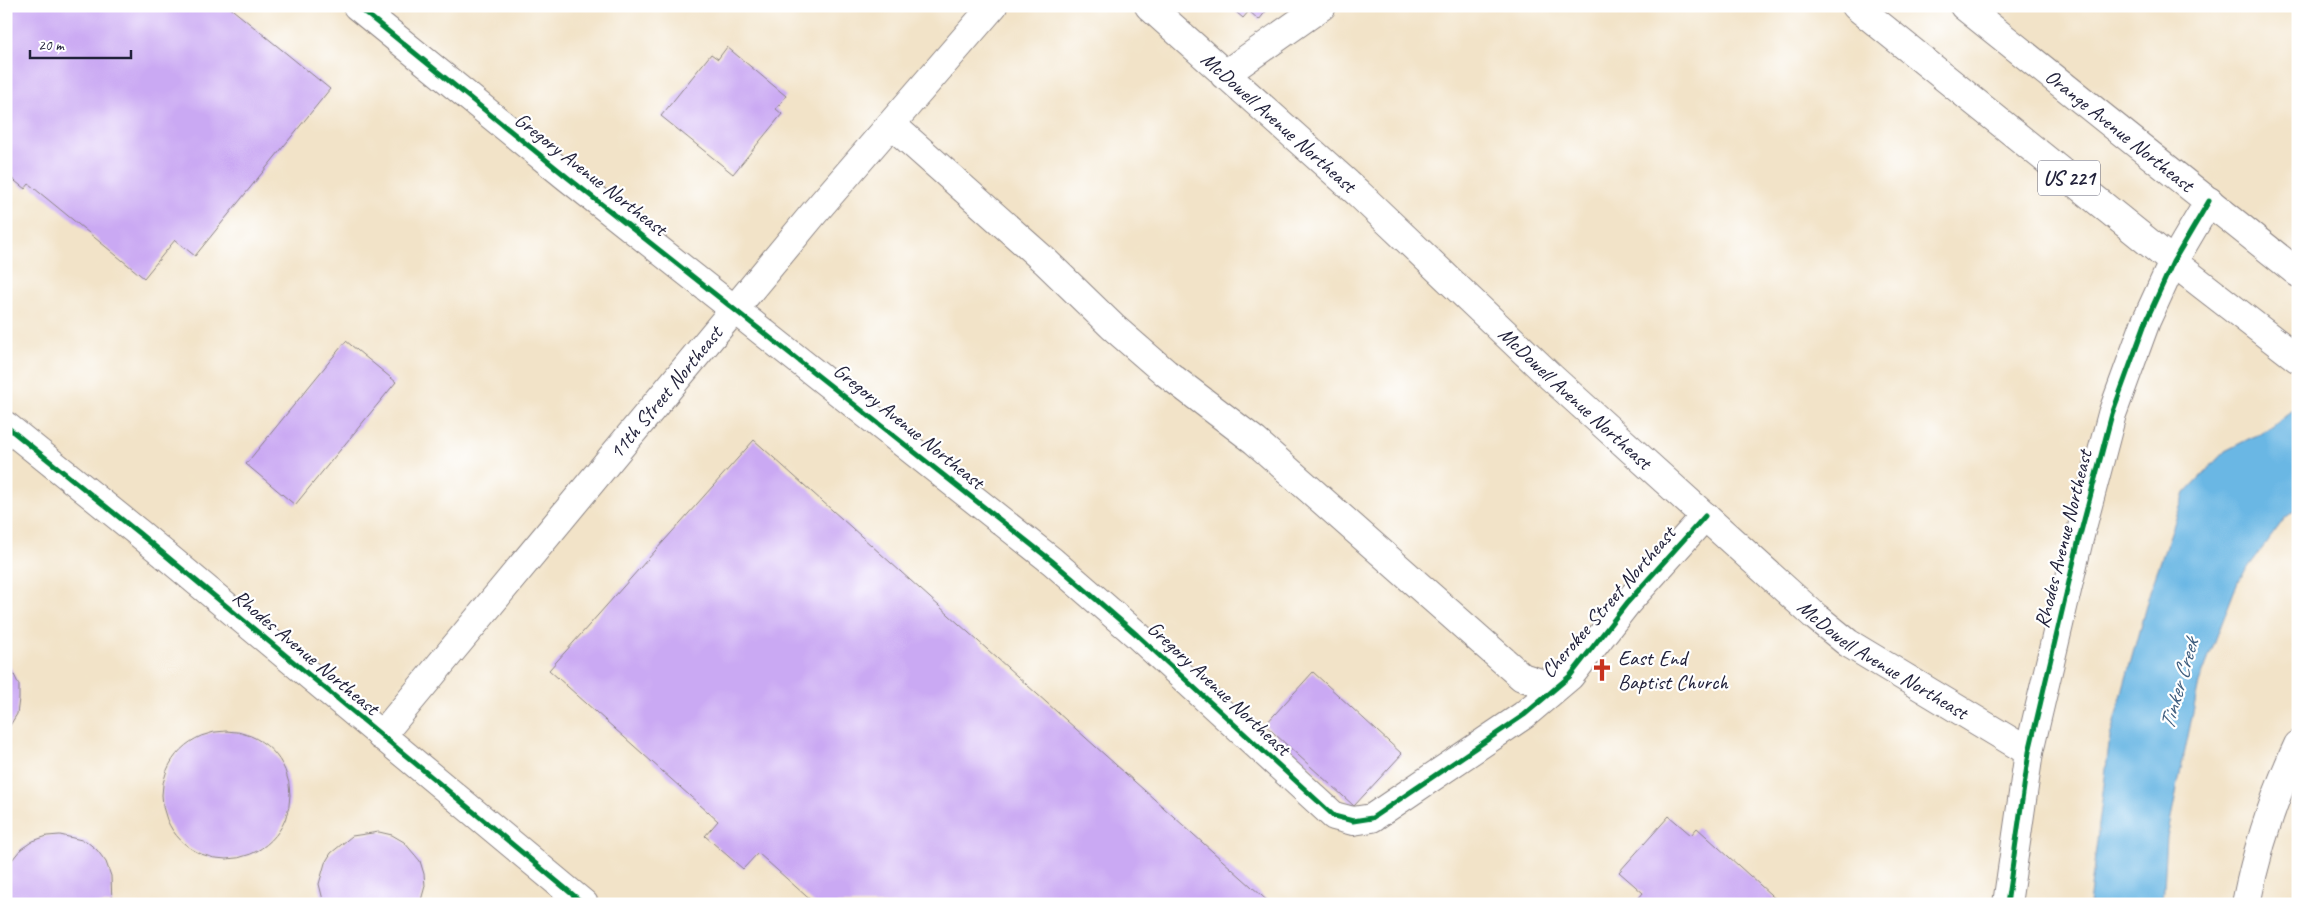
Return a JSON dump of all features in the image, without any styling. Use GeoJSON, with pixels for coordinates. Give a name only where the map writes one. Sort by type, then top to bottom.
{"type":"FeatureCollection","features":[{"type":"Feature","properties":{"kind":"main road","name":"Gregory Avenue Northeast"},"geometry":{"type":"LineString","coordinates":[[357,6],[566,177],[1052,561],[1137,634],[1334,816],[1353,821],[1372,818],[1436,775]]}},
{"type":"Feature","properties":{"kind":"main road","name":"11th Street Northeast"},"geometry":{"type":"LineString","coordinates":[[381,736],[814,213],[993,6]]}},
{"type":"Feature","properties":{"kind":"main road","name":"McDowell Avenue Northeast"},"geometry":{"type":"LineString","coordinates":[[1149,6],[1358,193],[1551,377],[1848,643],[2028,752]]}},
{"type":"Feature","properties":{"kind":"main road"},"geometry":{"type":"LineString","coordinates":[[1224,74],[1322,6]]}},
{"type":"Feature","properties":{"kind":"main road","name":"US 221"},"geometry":{"type":"LineString","coordinates":[[1856,6],[2173,262],[2291,353]]}},
{"type":"Feature","properties":{"kind":"main road","name":"Orange Avenue Northeast"},"geometry":{"type":"LineString","coordinates":[[1964,6],[2298,273]]}},
{"type":"Feature","properties":{"kind":"main road"},"geometry":{"type":"LineString","coordinates":[[892,125],[1045,261],[1113,328],[1166,374],[1255,441],[1522,678],[1544,684],[1570,676]]}},
{"type":"Feature","properties":{"kind":"main road","name":"Rhodes Avenue Northeast"},"geometry":{"type":"LineString","coordinates":[[2007,904],[2028,752],[2079,539],[2112,414],[2146,321],[2173,262],[2209,201]]}},
{"type":"Feature","properties":{"kind":"main road","name":"Rhodes Avenue Northeast"},"geometry":{"type":"LineString","coordinates":[[6,426],[140,534],[584,904]]}},
{"type":"Feature","properties":{"kind":"main road","name":"Cherokee Street Northeast"},"geometry":{"type":"LineString","coordinates":[[1436,775],[1524,715],[1570,676],[1627,603],[1705,516]]}},
{"type":"Feature","properties":{"kind":"main road"},"geometry":{"type":"LineString","coordinates":[[2246,904],[2254,863],[2278,788],[2298,745]]}},
{"type":"Feature","properties":{"kind":"water","name":"Tinker Creek"},"geometry":{"type":"Polygon","coordinates":[[[2298,406],[2298,508],[2285,518],[2238,581],[2199,683],[2167,837],[2163,904],[2089,904],[2110,737],[2150,591],[2185,493],[2225,451],[2272,427],[2298,406]]]}},
{"type":"Feature","properties":{"kind":"building"},"geometry":{"type":"Polygon","coordinates":[[[6,6],[228,6],[330,89],[195,256],[175,240],[144,278],[29,184],[25,189],[6,174],[6,6]]]}},
{"type":"Feature","properties":{"kind":"building"},"geometry":{"type":"Polygon","coordinates":[[[1229,6],[1270,6],[1259,20],[1249,11],[1243,18],[1229,6]]]}},
{"type":"Feature","properties":{"kind":"building"},"geometry":{"type":"Polygon","coordinates":[[[727,47],[786,96],[776,109],[782,114],[733,174],[661,116],[711,54],[718,59],[727,47]]]}},
{"type":"Feature","properties":{"kind":"building"},"geometry":{"type":"Polygon","coordinates":[[[346,341],[396,382],[295,505],[246,464],[346,341]]]}},
{"type":"Feature","properties":{"kind":"building"},"geometry":{"type":"Polygon","coordinates":[[[754,440],[1271,904],[815,904],[758,853],[743,869],[705,836],[718,821],[549,670],[754,440]]]}},
{"type":"Feature","properties":{"kind":"building"},"geometry":{"type":"Polygon","coordinates":[[[6,658],[19,685],[19,699],[17,714],[6,732],[6,658]]]}},
{"type":"Feature","properties":{"kind":"building"},"geometry":{"type":"Polygon","coordinates":[[[1313,672],[1402,754],[1354,806],[1265,725],[1313,672]]]}},
{"type":"Feature","properties":{"kind":"building"},"geometry":{"type":"Polygon","coordinates":[[[226,731],[250,736],[271,750],[285,771],[290,795],[285,819],[271,840],[250,854],[226,859],[202,854],[181,840],[167,819],[162,795],[167,771],[181,750],[202,736],[226,731]]]}},
{"type":"Feature","properties":{"kind":"building"},"geometry":{"type":"Polygon","coordinates":[[[1669,816],[1691,835],[1697,828],[1781,904],[1643,904],[1638,899],[1643,893],[1619,872],[1669,816]]]}},
{"type":"Feature","properties":{"kind":"building"},"geometry":{"type":"Polygon","coordinates":[[[379,832],[392,835],[404,842],[420,861],[425,886],[420,904],[324,904],[319,884],[325,863],[331,853],[352,836],[379,832]]]}},
{"type":"Feature","properties":{"kind":"building"},"geometry":{"type":"Polygon","coordinates":[[[60,835],[86,841],[97,850],[106,862],[111,876],[112,904],[6,904],[6,869],[12,860],[21,849],[33,841],[47,836],[60,835]]]}},
{"type":"Feature","properties":{"kind":"cycle path"},"geometry":{"type":"LineString","coordinates":[[357,6],[567,177],[1052,561],[1137,635],[1334,816],[1353,821],[1372,818],[1524,715],[1570,676],[1627,603],[1705,516]]}},
{"type":"Feature","properties":{"kind":"cycle path"},"geometry":{"type":"LineString","coordinates":[[2007,904],[2029,752],[2079,539],[2112,414],[2146,321],[2173,262],[2209,201]]}},
{"type":"Feature","properties":{"kind":"cycle path"},"geometry":{"type":"LineString","coordinates":[[6,426],[140,534],[584,904]]}},
{"type":"Feature","properties":{"kind":"place","name":"East End Baptist Church"},"geometry":{"type":"Point","coordinates":[1602,670]}}]}
